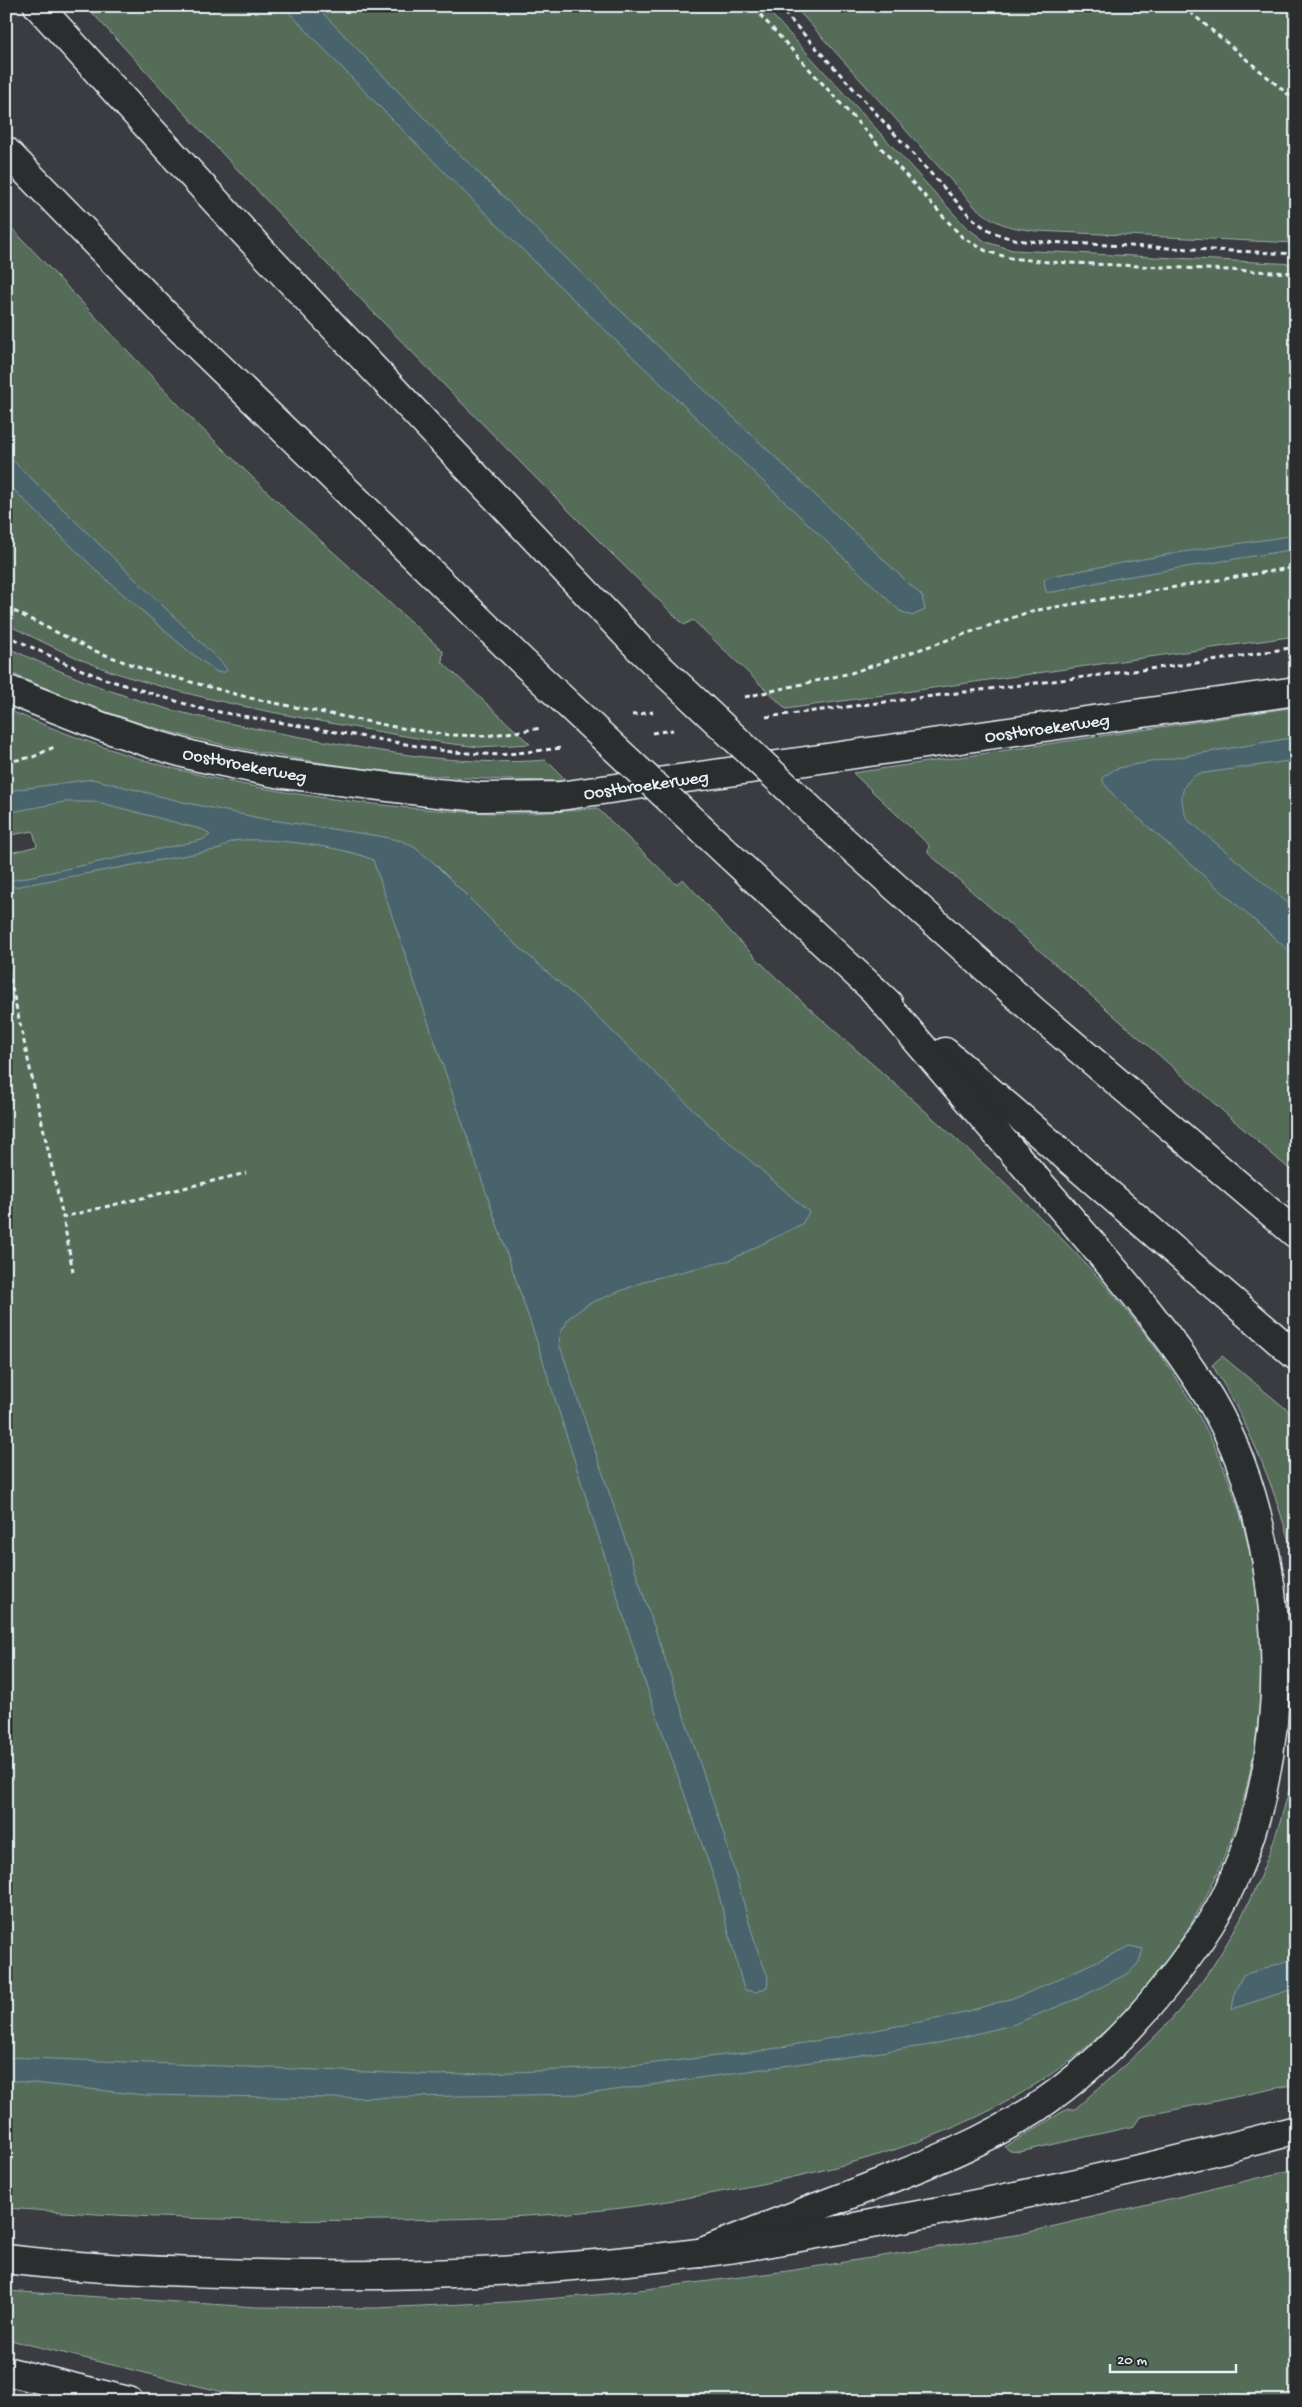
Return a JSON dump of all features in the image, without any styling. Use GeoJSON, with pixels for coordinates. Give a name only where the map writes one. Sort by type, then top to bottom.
{"type":"FeatureCollection","features":[{"type":"Feature","properties":{"kind":"main road"},"geometry":{"type":"LineString","coordinates":[[38,6],[242,230],[640,648],[842,839],[1035,1012],[1296,1234]]}},
{"type":"Feature","properties":{"kind":"main road"},"geometry":{"type":"LineString","coordinates":[[6,151],[164,313],[525,664],[730,856],[874,990],[1296,1356]]}},
{"type":"Feature","properties":{"kind":"main road","name":"Oostbroekerweg"},"geometry":{"type":"LineString","coordinates":[[6,689],[144,741],[220,762],[327,780],[481,797],[560,796],[1296,691]]}},
{"type":"Feature","properties":{"kind":"main road"},"geometry":{"type":"LineString","coordinates":[[700,2253],[947,2156],[998,2132],[1083,2074],[1138,2020],[1198,1943],[1230,1888],[1252,1830],[1270,1757],[1276,1692],[1275,1633],[1270,1574],[1259,1519],[1242,1469],[1211,1401],[1135,1294],[874,990]]}},
{"type":"Feature","properties":{"kind":"main road"},"geometry":{"type":"LineString","coordinates":[[6,2259],[169,2271],[315,2276],[433,2275],[543,2268],[700,2253],[990,2202],[1217,2151],[1296,2130]]}},
{"type":"Feature","properties":{"kind":"main road"},"geometry":{"type":"LineString","coordinates":[[6,2372],[129,2401]]}},
{"type":"Feature","properties":{"kind":"path"},"geometry":{"type":"LineString","coordinates":[[757,6],[762,17],[902,168],[950,226],[974,245],[1010,258],[1049,262],[1296,273]]}},
{"type":"Feature","properties":{"kind":"path"},"geometry":{"type":"LineString","coordinates":[[778,6],[967,213],[994,234],[1009,239],[1043,242],[1296,254]]}},
{"type":"Feature","properties":{"kind":"path"},"geometry":{"type":"LineString","coordinates":[[1183,6],[1296,101]]}},
{"type":"Feature","properties":{"kind":"path"},"geometry":{"type":"LineString","coordinates":[[6,961],[63,1217],[73,1272]]}},
{"type":"Feature","properties":{"kind":"path"},"geometry":{"type":"LineString","coordinates":[[63,1217],[246,1174]]}},
{"type":"Feature","properties":{"kind":"green space"},"geometry":{"type":"Polygon","coordinates":[[[86,6],[764,6],[966,227],[986,242],[1013,250],[1296,264],[1296,636],[786,709],[693,620],[684,625],[531,473],[380,320],[86,6]]]}},
{"type":"Feature","properties":{"kind":"green space"},"geometry":{"type":"Polygon","coordinates":[[[794,6],[1296,6],[1296,243],[1036,231],[1010,226],[990,218],[975,207],[794,6]]]}},
{"type":"Feature","properties":{"kind":"green space"},"geometry":{"type":"Polygon","coordinates":[[[6,222],[192,419],[280,504],[443,651],[442,662],[530,744],[479,747],[445,743],[243,706],[164,687],[110,671],[6,624],[6,222]]]}},
{"type":"Feature","properties":{"kind":"green space"},"geometry":{"type":"Polygon","coordinates":[[[6,647],[109,690],[191,715],[267,731],[407,755],[490,762],[546,760],[567,781],[467,778],[367,769],[267,754],[218,744],[170,732],[107,712],[6,671],[6,647]]]}},
{"type":"Feature","properties":{"kind":"green space"},"geometry":{"type":"Polygon","coordinates":[[[1296,707],[1296,1175],[928,853],[929,845],[853,773],[1296,707]]]}},
{"type":"Feature","properties":{"kind":"green space"},"geometry":{"type":"Polygon","coordinates":[[[6,709],[123,754],[219,779],[289,792],[382,805],[463,812],[516,813],[597,808],[676,884],[683,879],[735,937],[774,975],[1002,1181],[1078,1256],[1114,1295],[1147,1336],[1177,1379],[1204,1425],[1225,1470],[1241,1517],[1252,1566],[1259,1615],[1261,1665],[1259,1715],[1252,1764],[1240,1812],[1226,1852],[1209,1890],[1189,1926],[1166,1961],[1140,1994],[1112,2024],[1081,2052],[1047,2077],[1011,2099],[975,2118],[898,2149],[818,2172],[777,2181],[636,2206],[564,2214],[506,2217],[343,2220],[198,2218],[6,2208],[6,938],[11,937],[6,914],[6,854],[37,846],[33,831],[6,836],[6,709]]]}},
{"type":"Feature","properties":{"kind":"green space"},"geometry":{"type":"Polygon","coordinates":[[[1222,1356],[1296,1417],[1296,1568],[1281,1514],[1262,1463],[1239,1413],[1212,1365],[1222,1356]]]}},
{"type":"Feature","properties":{"kind":"green space"},"geometry":{"type":"Polygon","coordinates":[[[1296,1761],[1296,2084],[1140,2117],[1134,2126],[1020,2152],[1010,2151],[1005,2147],[1067,2109],[1075,2109],[1122,2067],[1167,2024],[1213,1966],[1249,1901],[1264,1867],[1277,1832],[1296,1761]]]}},
{"type":"Feature","properties":{"kind":"green space"},"geometry":{"type":"Polygon","coordinates":[[[1296,2169],[1296,2401],[260,2401],[6,2339],[6,2291],[256,2307],[376,2308],[509,2302],[607,2294],[788,2271],[1021,2234],[1296,2169]]]}},
{"type":"Feature","properties":{"kind":"water"},"geometry":{"type":"Polygon","coordinates":[[[283,6],[316,6],[450,145],[603,294],[922,596],[925,610],[912,616],[900,611],[510,238],[283,6]]]}},
{"type":"Feature","properties":{"kind":"water"},"geometry":{"type":"Polygon","coordinates":[[[6,454],[227,670],[225,672],[217,672],[186,649],[101,575],[6,482],[6,454]]]}},
{"type":"Feature","properties":{"kind":"water"},"geometry":{"type":"Polygon","coordinates":[[[1296,535],[1296,549],[1046,592],[1044,580],[1051,576],[1176,553],[1296,535]]]}},
{"type":"Feature","properties":{"kind":"water"},"geometry":{"type":"Polygon","coordinates":[[[1296,737],[1296,760],[1198,774],[1187,783],[1182,799],[1187,819],[1296,910],[1296,957],[1117,799],[1103,782],[1103,777],[1115,769],[1127,766],[1296,737]]]}},
{"type":"Feature","properties":{"kind":"water"},"geometry":{"type":"Polygon","coordinates":[[[93,779],[183,802],[264,819],[379,836],[402,841],[414,847],[432,861],[513,942],[588,1008],[706,1122],[809,1212],[802,1224],[730,1260],[648,1280],[588,1304],[569,1318],[561,1332],[559,1343],[724,1835],[756,1946],[768,1977],[767,1987],[756,1992],[744,1990],[715,1881],[640,1668],[537,1342],[373,860],[361,855],[325,847],[283,841],[246,840],[231,842],[220,849],[14,887],[9,884],[9,881],[202,840],[210,835],[204,830],[98,802],[64,802],[6,813],[6,791],[93,779]]]}},
{"type":"Feature","properties":{"kind":"water"},"geometry":{"type":"Polygon","coordinates":[[[1130,1946],[1143,1949],[1139,1962],[1129,1973],[1081,1997],[1012,2025],[930,2045],[587,2094],[335,2098],[144,2095],[6,2080],[6,2057],[438,2075],[612,2068],[760,2051],[952,2016],[1023,1995],[1130,1946]]]}},
{"type":"Feature","properties":{"kind":"water"},"geometry":{"type":"Polygon","coordinates":[[[1296,1958],[1296,1988],[1232,2009],[1235,1991],[1243,1975],[1296,1958]]]}}]}
